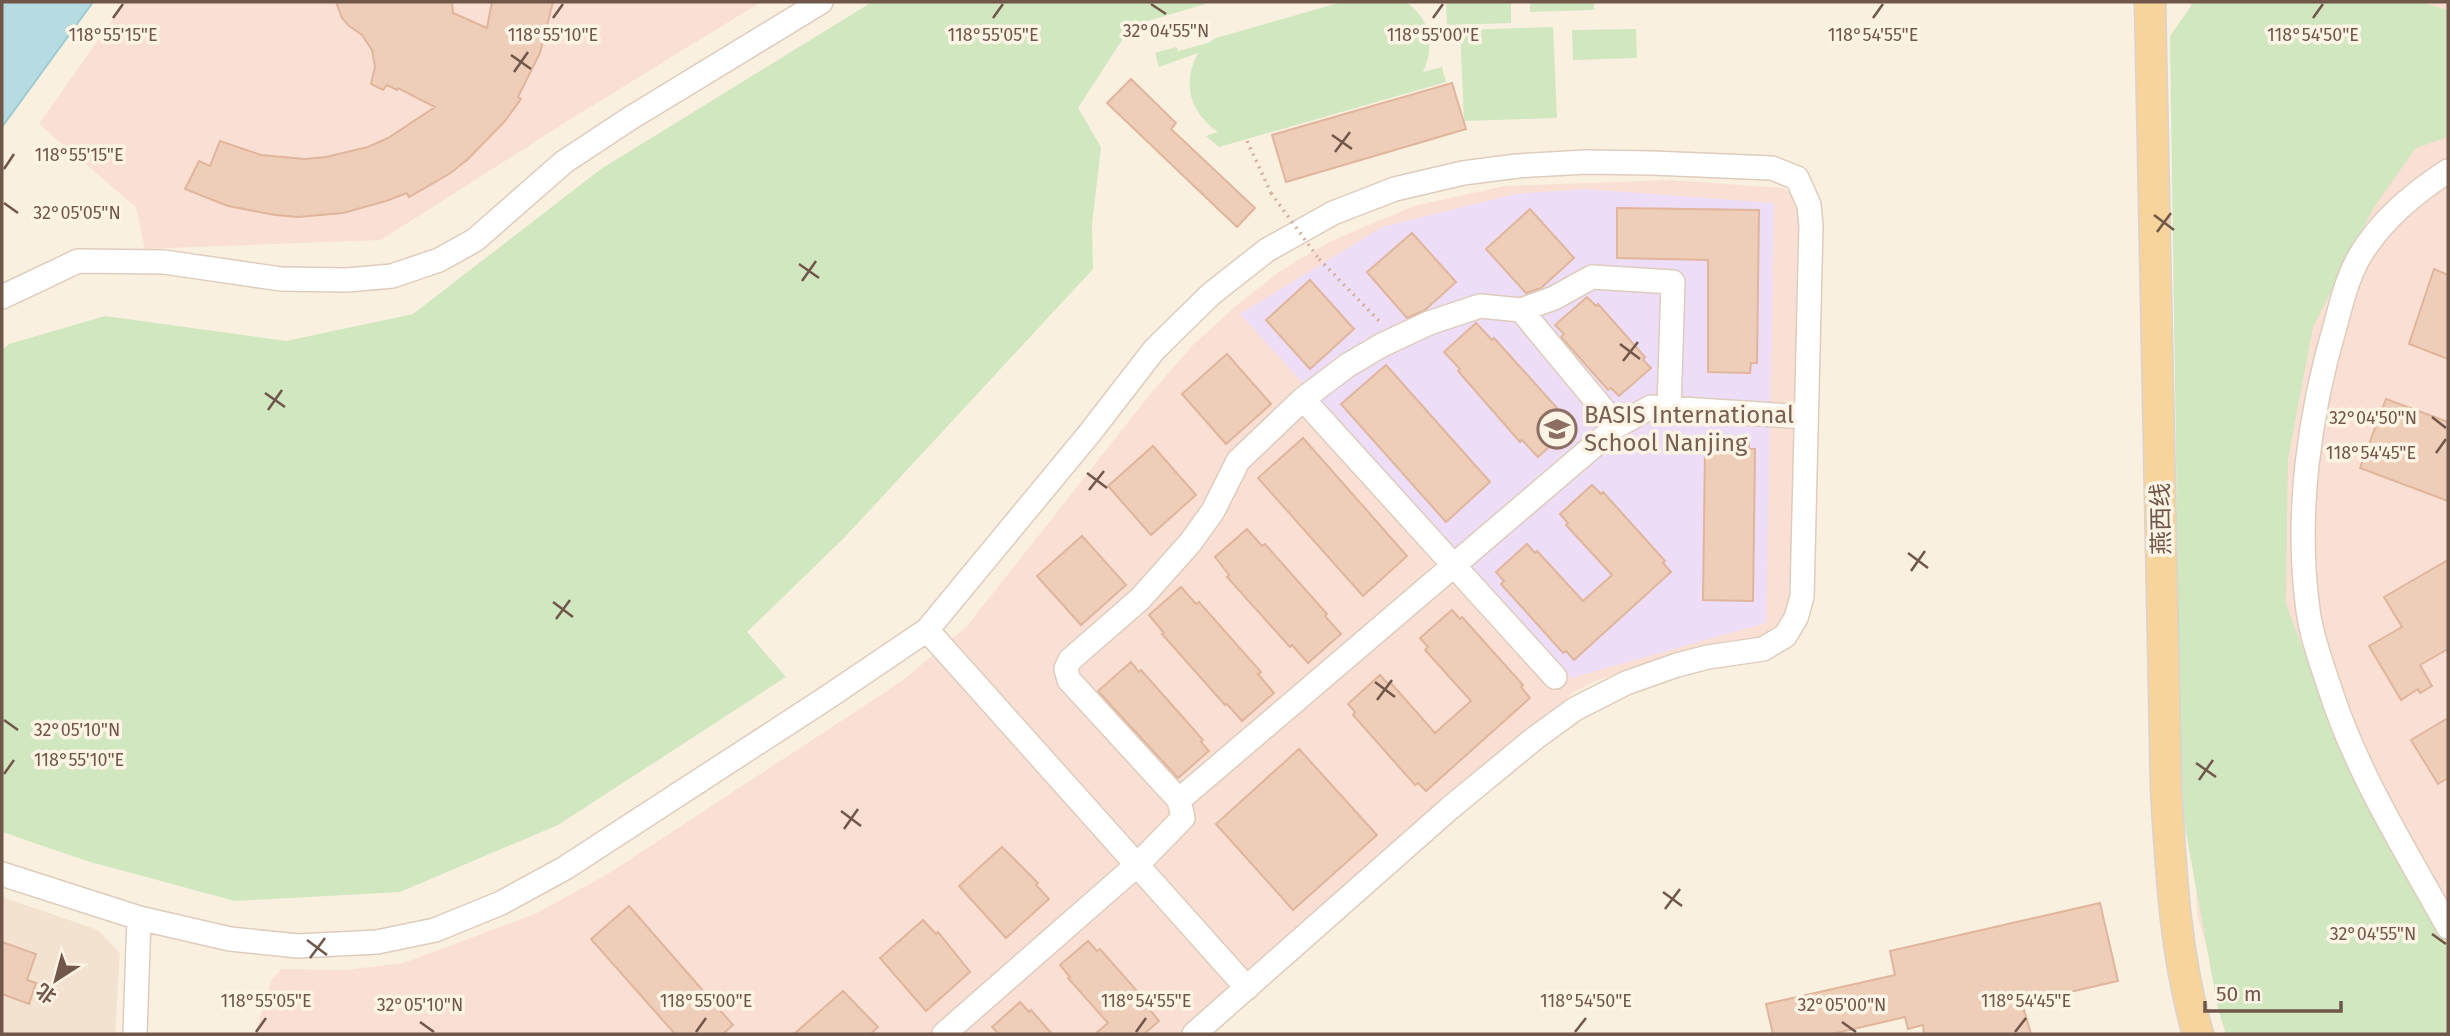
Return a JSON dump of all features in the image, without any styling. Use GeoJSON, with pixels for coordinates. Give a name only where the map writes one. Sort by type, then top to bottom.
{"type":"FeatureCollection","features":[{"type":"Feature","properties":{"kind":"main road","name":"燕西线"},"geometry":{"type":"LineString","coordinates":[[2150,2],[2166,789],[2174,909],[2182,966],[2198,1034]]}},
{"type":"Feature","properties":{"kind":"street"},"geometry":{"type":"LineString","coordinates":[[2,297],[78,261],[164,262],[281,279],[347,280],[392,276],[439,260],[475,240],[564,162],[629,119],[821,2]]}},
{"type":"Feature","properties":{"kind":"street"},"geometry":{"type":"LineString","coordinates":[[2,874],[139,918],[230,939],[298,946],[377,943],[435,930],[501,903],[565,868],[828,697],[927,629],[1089,434],[1154,350],[1211,294],[1267,250],[1333,213],[1395,189],[1463,173],[1559,163],[1652,163],[1772,168],[1797,178],[1809,205],[1811,226],[1802,597],[1796,618],[1785,636],[1763,649],[1688,662],[1626,682],[1575,709],[1535,738],[1450,808],[1194,1034]]}},
{"type":"Feature","properties":{"kind":"street"},"geometry":{"type":"LineString","coordinates":[[2448,171],[2420,188],[2387,219],[2365,246],[2348,281],[2313,412],[2304,508],[2308,612],[2329,687],[2354,756],[2448,927]]}},
{"type":"Feature","properties":{"kind":"street"},"geometry":{"type":"LineString","coordinates":[[944,1034],[1138,864],[1183,818],[1179,800],[1069,680],[1066,670],[1070,660],[1140,599],[1190,543],[1213,511],[1238,461],[1303,399],[1348,365],[1429,323],[1480,306],[1521,310],[1554,298],[1592,277],[1673,282],[1669,409]]}},
{"type":"Feature","properties":{"kind":"street"},"geometry":{"type":"LineString","coordinates":[[1521,310],[1617,426]]}},
{"type":"Feature","properties":{"kind":"street"},"geometry":{"type":"LineString","coordinates":[[1303,399],[1556,677]]}},
{"type":"Feature","properties":{"kind":"street"},"geometry":{"type":"LineString","coordinates":[[1179,800],[1617,426],[1651,407],[1806,417]]}},
{"type":"Feature","properties":{"kind":"street"},"geometry":{"type":"LineString","coordinates":[[927,629],[1247,988]]}},
{"type":"Feature","properties":{"kind":"street"},"geometry":{"type":"LineString","coordinates":[[135,1034],[139,918]]}},
{"type":"Feature","properties":{"kind":"path"},"geometry":{"type":"LineString","coordinates":[[1247,141],[1271,193],[1319,260],[1396,338]]}},
{"type":"Feature","properties":{"kind":"shaded area"},"geometry":{"type":"Polygon","coordinates":[[[125,2],[761,2],[381,240],[145,249],[136,207],[39,124],[125,2]]]}},
{"type":"Feature","properties":{"kind":"shaded area"},"geometry":{"type":"Polygon","coordinates":[[[2190,2],[2448,2],[2448,1034],[2233,1034],[2197,915],[2179,324],[2190,2]]]}},
{"type":"Feature","properties":{"kind":"shaded area"},"geometry":{"type":"Polygon","coordinates":[[[1670,180],[1783,188],[1793,194],[1800,205],[1789,618],[1762,644],[1619,673],[1574,692],[1189,1034],[255,1034],[272,979],[282,969],[344,970],[404,963],[537,913],[611,872],[902,681],[967,626],[1152,392],[1193,345],[1280,271],[1331,241],[1414,206],[1505,186],[1670,180]]]}},
{"type":"Feature","properties":{"kind":"shaded area","name":"BASIS International School Nanjing"},"geometry":{"type":"Polygon","coordinates":[[[1585,189],[1774,203],[1766,623],[1571,678],[1240,314],[1382,227],[1515,194],[1585,189]]]}},
{"type":"Feature","properties":{"kind":"shaded area"},"geometry":{"type":"Polygon","coordinates":[[[2,897],[98,930],[120,953],[115,1034],[2,1034],[2,897]]]}},
{"type":"Feature","properties":{"kind":"green space"},"geometry":{"type":"Polygon","coordinates":[[[872,2],[1212,2],[1131,26],[1078,108],[1101,147],[1092,225],[1093,269],[844,538],[747,632],[786,677],[558,825],[400,892],[235,901],[87,861],[2,832],[2,350],[9,344],[105,316],[286,341],[413,314],[601,169],[872,2]]]}},
{"type":"Feature","properties":{"kind":"green space"},"geometry":{"type":"Polygon","coordinates":[[[1342,2],[1406,2],[1421,16],[1426,25],[1429,52],[1423,72],[1442,67],[1446,82],[1219,147],[1206,136],[1218,132],[1200,115],[1191,96],[1190,75],[1198,53],[1159,67],[1155,53],[1176,47],[1178,51],[1208,43],[1216,38],[1342,2]]]}},
{"type":"Feature","properties":{"kind":"green space"},"geometry":{"type":"Polygon","coordinates":[[[1446,2],[1511,2],[1511,23],[1447,25],[1446,2]]]}},
{"type":"Feature","properties":{"kind":"green space"},"geometry":{"type":"Polygon","coordinates":[[[1530,2],[1594,2],[1594,10],[1530,12],[1530,2]]]}},
{"type":"Feature","properties":{"kind":"green space"},"geometry":{"type":"Polygon","coordinates":[[[2194,2],[2421,2],[2448,10],[2448,137],[2416,148],[2374,207],[2313,327],[2288,459],[2286,604],[2346,762],[2448,946],[2448,1034],[2226,1034],[2218,1009],[2181,805],[2170,36],[2194,2]]]}},
{"type":"Feature","properties":{"kind":"green space"},"geometry":{"type":"Polygon","coordinates":[[[1553,27],[1557,118],[1464,121],[1460,30],[1553,27]]]}},
{"type":"Feature","properties":{"kind":"green space"},"geometry":{"type":"Polygon","coordinates":[[[1636,29],[1637,58],[1573,60],[1572,30],[1636,29]]]}},
{"type":"Feature","properties":{"kind":"water"},"geometry":{"type":"Polygon","coordinates":[[[2,2],[93,2],[2,127],[2,2]]]}},
{"type":"Feature","properties":{"kind":"building"},"geometry":{"type":"Polygon","coordinates":[[[336,2],[452,2],[453,13],[487,28],[492,2],[553,2],[540,53],[518,97],[521,99],[505,121],[467,160],[449,174],[409,197],[407,193],[343,213],[298,217],[228,206],[185,189],[199,161],[210,166],[220,141],[261,155],[305,159],[326,157],[368,147],[388,138],[435,107],[398,88],[397,90],[387,85],[383,90],[371,84],[375,67],[372,50],[362,35],[342,18],[336,2]]]}},
{"type":"Feature","properties":{"kind":"building"},"geometry":{"type":"Polygon","coordinates":[[[1131,79],[1176,123],[1171,129],[1255,208],[1237,227],[1107,103],[1131,79]]]}},
{"type":"Feature","properties":{"kind":"building"},"geometry":{"type":"Polygon","coordinates":[[[1452,83],[1466,129],[1286,182],[1272,135],[1452,83]]]}},
{"type":"Feature","properties":{"kind":"building"},"geometry":{"type":"Polygon","coordinates":[[[1617,208],[1759,210],[1757,363],[1751,363],[1750,373],[1708,372],[1708,260],[1617,258],[1617,208]]]}},
{"type":"Feature","properties":{"kind":"building"},"geometry":{"type":"Polygon","coordinates":[[[1530,209],[1574,258],[1541,288],[1526,293],[1486,249],[1530,209]]]}},
{"type":"Feature","properties":{"kind":"building"},"geometry":{"type":"Polygon","coordinates":[[[1412,233],[1456,282],[1425,310],[1407,318],[1367,272],[1412,233]]]}},
{"type":"Feature","properties":{"kind":"building"},"geometry":{"type":"Polygon","coordinates":[[[2434,269],[2448,275],[2448,359],[2409,344],[2434,269]]]}},
{"type":"Feature","properties":{"kind":"building"},"geometry":{"type":"Polygon","coordinates":[[[1310,280],[1354,329],[1310,369],[1266,320],[1310,280]]]}},
{"type":"Feature","properties":{"kind":"building"},"geometry":{"type":"Polygon","coordinates":[[[1587,297],[1596,306],[1598,304],[1645,357],[1643,360],[1651,368],[1619,396],[1611,388],[1608,390],[1561,337],[1564,334],[1555,325],[1587,297]]]}},
{"type":"Feature","properties":{"kind":"building"},"geometry":{"type":"Polygon","coordinates":[[[1476,323],[1492,340],[1494,338],[1557,408],[1555,411],[1570,428],[1538,457],[1522,440],[1520,442],[1444,352],[1476,323]]]}},
{"type":"Feature","properties":{"kind":"building"},"geometry":{"type":"Polygon","coordinates":[[[1227,354],[1271,404],[1226,444],[1182,394],[1227,354]]]}},
{"type":"Feature","properties":{"kind":"building"},"geometry":{"type":"Polygon","coordinates":[[[1386,365],[1490,482],[1446,522],[1341,404],[1386,365]]]}},
{"type":"Feature","properties":{"kind":"building"},"geometry":{"type":"Polygon","coordinates":[[[2386,399],[2448,422],[2448,501],[2360,468],[2386,399]]]}},
{"type":"Feature","properties":{"kind":"building"},"geometry":{"type":"Polygon","coordinates":[[[1303,438],[1407,556],[1363,596],[1258,478],[1303,438]]]}},
{"type":"Feature","properties":{"kind":"building"},"geometry":{"type":"Polygon","coordinates":[[[1708,439],[1749,439],[1749,449],[1755,449],[1753,601],[1703,600],[1705,450],[1708,439]]]}},
{"type":"Feature","properties":{"kind":"building"},"geometry":{"type":"Polygon","coordinates":[[[1153,446],[1196,495],[1151,535],[1108,486],[1153,446]]]}},
{"type":"Feature","properties":{"kind":"building"},"geometry":{"type":"Polygon","coordinates":[[[1592,485],[1601,494],[1603,492],[1665,561],[1663,563],[1671,572],[1574,660],[1566,651],[1563,653],[1501,584],[1504,581],[1496,572],[1527,544],[1535,553],[1537,551],[1583,601],[1612,575],[1566,525],[1568,523],[1560,514],[1592,485]]]}},
{"type":"Feature","properties":{"kind":"building"},"geometry":{"type":"Polygon","coordinates":[[[1247,529],[1262,546],[1265,544],[1327,614],[1325,616],[1341,634],[1308,663],[1292,645],[1290,647],[1227,577],[1229,575],[1215,557],[1247,529]]]}},
{"type":"Feature","properties":{"kind":"building"},"geometry":{"type":"Polygon","coordinates":[[[1082,536],[1126,585],[1081,625],[1037,576],[1082,536]]]}},
{"type":"Feature","properties":{"kind":"building"},"geometry":{"type":"Polygon","coordinates":[[[2448,560],[2448,649],[2420,665],[2432,686],[2420,693],[2418,689],[2401,700],[2369,646],[2402,627],[2384,597],[2448,560]]]}},
{"type":"Feature","properties":{"kind":"building"},"geometry":{"type":"Polygon","coordinates":[[[1181,587],[1196,604],[1199,602],[1261,672],[1258,674],[1274,693],[1242,721],[1162,634],[1164,633],[1149,615],[1181,587]]]}},
{"type":"Feature","properties":{"kind":"building"},"geometry":{"type":"Polygon","coordinates":[[[1452,610],[1460,619],[1462,617],[1523,685],[1521,687],[1530,698],[1426,791],[1418,783],[1415,785],[1353,715],[1355,712],[1348,704],[1380,675],[1388,684],[1390,682],[1435,733],[1471,701],[1425,650],[1428,647],[1420,638],[1452,610]]]}},
{"type":"Feature","properties":{"kind":"building"},"geometry":{"type":"Polygon","coordinates":[[[1131,662],[1203,740],[1201,742],[1209,751],[1178,778],[1098,691],[1131,662]]]}},
{"type":"Feature","properties":{"kind":"building"},"geometry":{"type":"Polygon","coordinates":[[[2448,718],[2448,778],[2438,784],[2411,740],[2448,718]]]}},
{"type":"Feature","properties":{"kind":"building"},"geometry":{"type":"Polygon","coordinates":[[[1299,749],[1377,835],[1293,910],[1216,824],[1299,749]]]}},
{"type":"Feature","properties":{"kind":"building"},"geometry":{"type":"Polygon","coordinates":[[[1002,847],[1038,883],[1036,885],[1049,899],[1006,938],[959,886],[1002,847]]]}},
{"type":"Feature","properties":{"kind":"building"},"geometry":{"type":"Polygon","coordinates":[[[2100,903],[2118,981],[2022,1003],[2031,1034],[1924,1034],[1923,1025],[1908,1029],[1905,1017],[1832,1034],[1773,1034],[1766,1004],[1895,975],[1890,951],[2100,903]]]}},
{"type":"Feature","properties":{"kind":"building"},"geometry":{"type":"Polygon","coordinates":[[[629,906],[733,1025],[723,1034],[675,1034],[591,939],[629,906]]]}},
{"type":"Feature","properties":{"kind":"building"},"geometry":{"type":"Polygon","coordinates":[[[923,920],[936,934],[938,932],[970,972],[926,1011],[880,958],[923,920]]]}},
{"type":"Feature","properties":{"kind":"building"},"geometry":{"type":"Polygon","coordinates":[[[1088,941],[1097,951],[1100,949],[1152,1008],[1150,1010],[1159,1021],[1144,1034],[1095,1034],[1108,1023],[1068,978],[1070,977],[1060,965],[1088,941]]]}},
{"type":"Feature","properties":{"kind":"building"},"geometry":{"type":"Polygon","coordinates":[[[2,942],[36,954],[27,980],[36,983],[29,1004],[2,994],[2,942]]]}},
{"type":"Feature","properties":{"kind":"building"},"geometry":{"type":"Polygon","coordinates":[[[843,991],[878,1027],[870,1034],[794,1034],[843,991]]]}},
{"type":"Feature","properties":{"kind":"building"},"geometry":{"type":"Polygon","coordinates":[[[1020,1002],[1029,1012],[1031,1010],[1052,1034],[999,1034],[992,1027],[1020,1002]]]}},
{"type":"Feature","properties":{"kind":"place","name":"BASIS International School Nanjing"},"geometry":{"type":"Point","coordinates":[1557,429]}}]}
